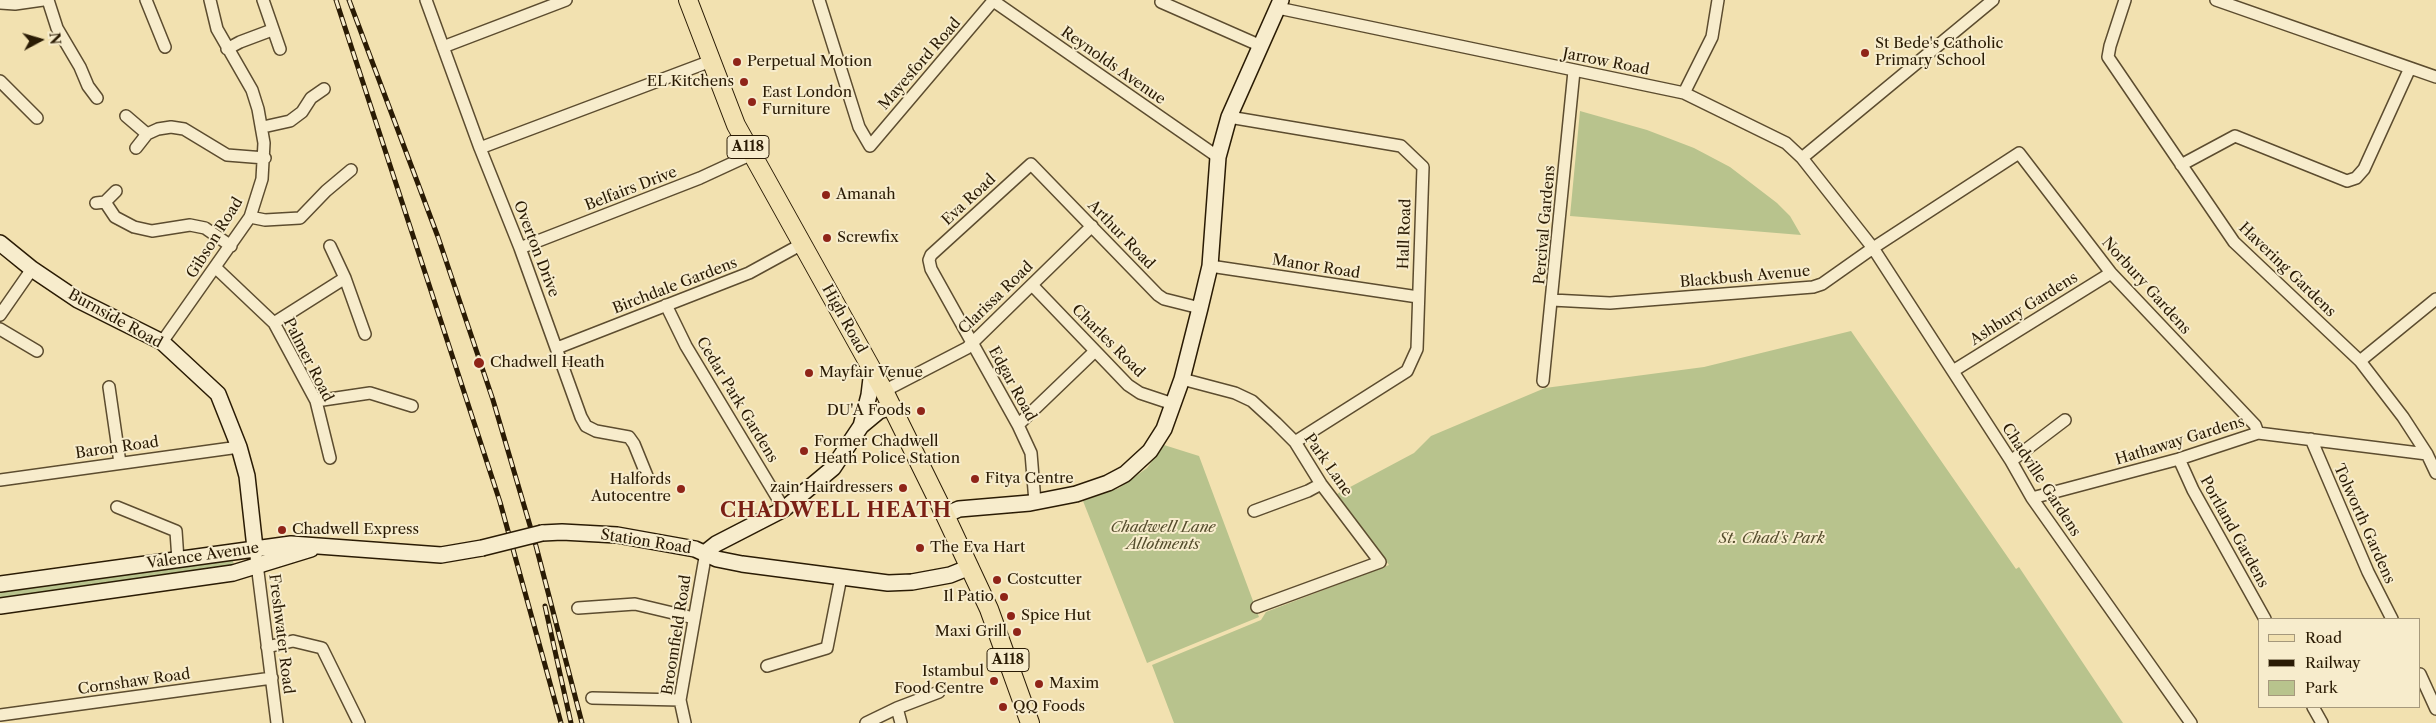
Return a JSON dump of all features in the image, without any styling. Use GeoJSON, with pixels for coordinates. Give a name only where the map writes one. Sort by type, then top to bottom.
{"type":"FeatureCollection","features":[{"type":"Feature","properties":{"kind":"main road","name":"High Road"},"geometry":{"type":"LineString","coordinates":[[688,0],[736,125],[884,391],[970,567],[988,609],[1030,723]]}},
{"type":"Feature","properties":{"kind":"street"},"geometry":{"type":"LineString","coordinates":[[0,3],[15,4],[44,0]]}},
{"type":"Feature","properties":{"kind":"street"},"geometry":{"type":"LineString","coordinates":[[48,0],[57,28],[80,67],[88,86],[97,98]]}},
{"type":"Feature","properties":{"kind":"street"},"geometry":{"type":"LineString","coordinates":[[146,0],[165,47]]}},
{"type":"Feature","properties":{"kind":"street","name":"Gibson Road"},"geometry":{"type":"LineString","coordinates":[[162,342],[216,268],[250,217],[262,179],[265,158],[263,127],[252,90],[217,29],[210,0]]}},
{"type":"Feature","properties":{"kind":"street"},"geometry":{"type":"LineString","coordinates":[[263,0],[280,49]]}},
{"type":"Feature","properties":{"kind":"street","name":"Overton Drive"},"geometry":{"type":"LineString","coordinates":[[426,0],[586,426],[596,431],[629,437],[634,444],[646,476]]}},
{"type":"Feature","properties":{"kind":"street"},"geometry":{"type":"LineString","coordinates":[[443,48],[566,0]]}},
{"type":"Feature","properties":{"kind":"street","name":"Mayesford Road"},"geometry":{"type":"LineString","coordinates":[[819,0],[859,127],[870,146],[993,1]]}},
{"type":"Feature","properties":{"kind":"street"},"geometry":{"type":"LineString","coordinates":[[1684,93],[1712,37],[1718,0]]}},
{"type":"Feature","properties":{"kind":"street"},"geometry":{"type":"LineString","coordinates":[[1802,158],[1993,0]]}},
{"type":"Feature","properties":{"kind":"street","name":"Havering Gardens"},"geometry":{"type":"LineString","coordinates":[[2125,0],[2108,57],[2234,242],[2360,361],[2403,416],[2427,454],[2436,473]]}},
{"type":"Feature","properties":{"kind":"street"},"geometry":{"type":"LineString","coordinates":[[2216,0],[2436,77]]}},
{"type":"Feature","properties":{"kind":"street","name":"Reynolds Avenue"},"geometry":{"type":"LineString","coordinates":[[993,1],[1218,157]]}},
{"type":"Feature","properties":{"kind":"street"},"geometry":{"type":"LineString","coordinates":[[1161,2],[1261,46]]}},
{"type":"Feature","properties":{"kind":"street"},"geometry":{"type":"LineString","coordinates":[[945,515],[959,510],[1035,502],[1076,494],[1108,483],[1125,474],[1150,451],[1164,429],[1182,379],[1210,266],[1218,157],[1230,117],[1279,4]]}},
{"type":"Feature","properties":{"kind":"street","name":"Jarrow Road"},"geometry":{"type":"LineString","coordinates":[[1279,4],[1574,71],[1684,93],[1786,143],[1802,158],[1874,248]]}},
{"type":"Feature","properties":{"kind":"street"},"geometry":{"type":"LineString","coordinates":[[227,49],[272,30]]}},
{"type":"Feature","properties":{"kind":"street"},"geometry":{"type":"LineString","coordinates":[[480,148],[711,61]]}},
{"type":"Feature","properties":{"kind":"street"},"geometry":{"type":"LineString","coordinates":[[2181,165],[2235,136],[2347,181],[2356,178],[2364,169],[2410,68]]}},
{"type":"Feature","properties":{"kind":"street","name":"Percival Gardens"},"geometry":{"type":"LineString","coordinates":[[1543,382],[1574,71]]}},
{"type":"Feature","properties":{"kind":"street"},"geometry":{"type":"LineString","coordinates":[[0,81],[37,118]]}},
{"type":"Feature","properties":{"kind":"street"},"geometry":{"type":"LineString","coordinates":[[263,127],[290,121],[302,112],[311,98],[324,89]]}},
{"type":"Feature","properties":{"kind":"street"},"geometry":{"type":"LineString","coordinates":[[126,116],[147,134]]}},
{"type":"Feature","properties":{"kind":"street","name":"Hall Road"},"geometry":{"type":"LineString","coordinates":[[1230,117],[1401,146],[1422,167],[1417,349],[1407,371],[1296,442]]}},
{"type":"Feature","properties":{"kind":"street"},"geometry":{"type":"LineString","coordinates":[[136,148],[147,134],[158,129],[172,127],[184,129],[227,155],[265,158]]}},
{"type":"Feature","properties":{"kind":"street","name":"Blackbush Avenue"},"geometry":{"type":"LineString","coordinates":[[1552,300],[1610,303],[1813,287],[1822,284],[2019,152]]}},
{"type":"Feature","properties":{"kind":"street","name":"Norbury Gardens"},"geometry":{"type":"LineString","coordinates":[[2019,152],[2111,273],[2256,425],[2258,433]]}},
{"type":"Feature","properties":{"kind":"street","name":"Belfairs Drive"},"geometry":{"type":"LineString","coordinates":[[520,248],[700,178],[752,154]]}},
{"type":"Feature","properties":{"kind":"street","name":"Arthur Road"},"geometry":{"type":"LineString","coordinates":[[1031,164],[1158,295],[1164,299],[1200,308]]}},
{"type":"Feature","properties":{"kind":"street","name":"Eva Road"},"geometry":{"type":"LineString","coordinates":[[929,260],[931,255],[1031,164]]}},
{"type":"Feature","properties":{"kind":"street"},"geometry":{"type":"LineString","coordinates":[[250,217],[265,220],[300,218],[326,191],[351,170]]}},
{"type":"Feature","properties":{"kind":"street"},"geometry":{"type":"LineString","coordinates":[[116,191],[101,202],[116,218],[134,227],[152,231],[190,225],[205,228],[231,246]]}},
{"type":"Feature","properties":{"kind":"street","name":"Clarissa Road"},"geometry":{"type":"LineString","coordinates":[[884,391],[967,348],[1092,226]]}},
{"type":"Feature","properties":{"kind":"street","name":"Burnside Road"},"geometry":{"type":"LineString","coordinates":[[0,243],[32,269],[78,300],[162,342],[218,394],[239,447],[247,476],[255,548]]}},
{"type":"Feature","properties":{"kind":"street","name":"Birchdale Gardens"},"geometry":{"type":"LineString","coordinates":[[557,348],[749,273],[802,244]]}},
{"type":"Feature","properties":{"kind":"street"},"geometry":{"type":"LineString","coordinates":[[330,246],[345,278],[365,334]]}},
{"type":"Feature","properties":{"kind":"street","name":"Chadville Gardens"},"geometry":{"type":"LineString","coordinates":[[1874,248],[2011,461],[2032,498],[2191,723]]}},
{"type":"Feature","properties":{"kind":"street","name":"Edgar Road"},"geometry":{"type":"LineString","coordinates":[[929,260],[931,269],[1018,425],[1031,453],[1035,502]]}},
{"type":"Feature","properties":{"kind":"street","name":"Manor Road"},"geometry":{"type":"LineString","coordinates":[[1210,266],[1418,297]]}},
{"type":"Feature","properties":{"kind":"street","name":"Palmer Road"},"geometry":{"type":"LineString","coordinates":[[216,268],[274,323],[316,401],[330,458]]}},
{"type":"Feature","properties":{"kind":"street"},"geometry":{"type":"LineString","coordinates":[[0,315],[32,269]]}},
{"type":"Feature","properties":{"kind":"street","name":"Ashbury Gardens"},"geometry":{"type":"LineString","coordinates":[[1953,371],[2111,273]]}},
{"type":"Feature","properties":{"kind":"street"},"geometry":{"type":"LineString","coordinates":[[274,323],[345,278]]}},
{"type":"Feature","properties":{"kind":"street","name":"Charles Road"},"geometry":{"type":"LineString","coordinates":[[1032,285],[1094,352],[1134,389],[1173,404]]}},
{"type":"Feature","properties":{"kind":"street"},"geometry":{"type":"LineString","coordinates":[[2360,361],[2436,299]]}},
{"type":"Feature","properties":{"kind":"street","name":"Cedar Park Gardens"},"geometry":{"type":"LineString","coordinates":[[666,305],[686,346],[784,509]]}},
{"type":"Feature","properties":{"kind":"street"},"geometry":{"type":"LineString","coordinates":[[0,329],[37,351]]}},
{"type":"Feature","properties":{"kind":"street"},"geometry":{"type":"LineString","coordinates":[[1018,425],[1094,352]]}},
{"type":"Feature","properties":{"kind":"street"},"geometry":{"type":"LineString","coordinates":[[861,426],[869,395],[872,370]]}},
{"type":"Feature","properties":{"kind":"street","name":"Park Lane"},"geometry":{"type":"LineString","coordinates":[[1182,379],[1235,393],[1252,401],[1296,442],[1321,484],[1380,562],[1257,607]]}},
{"type":"Feature","properties":{"kind":"street"},"geometry":{"type":"LineString","coordinates":[[110,386],[120,462]]}},
{"type":"Feature","properties":{"kind":"street"},"geometry":{"type":"LineString","coordinates":[[316,401],[370,393],[412,406]]}},
{"type":"Feature","properties":{"kind":"street"},"geometry":{"type":"LineString","coordinates":[[706,552],[716,544],[784,509],[833,468],[861,426],[879,411],[892,407]]}},
{"type":"Feature","properties":{"kind":"street"},"geometry":{"type":"LineString","coordinates":[[2011,461],[2065,420]]}},
{"type":"Feature","properties":{"kind":"street","name":"Hathaway Gardens"},"geometry":{"type":"LineString","coordinates":[[2032,498],[2179,459],[2258,433],[2427,454]]}},
{"type":"Feature","properties":{"kind":"street","name":"Tolworth Gardens"},"geometry":{"type":"LineString","coordinates":[[2310,439],[2368,572],[2391,618]]}},
{"type":"Feature","properties":{"kind":"street","name":"Baron Road"},"geometry":{"type":"LineString","coordinates":[[0,480],[239,447]]}},
{"type":"Feature","properties":{"kind":"street","name":"Portland Gardens"},"geometry":{"type":"LineString","coordinates":[[2179,459],[2193,490],[2264,618]]}},
{"type":"Feature","properties":{"kind":"street"},"geometry":{"type":"LineString","coordinates":[[1254,511],[1308,491],[1321,484]]}},
{"type":"Feature","properties":{"kind":"street"},"geometry":{"type":"LineString","coordinates":[[116,507],[176,531],[178,560]]}},
{"type":"Feature","properties":{"kind":"street","name":"Station Road"},"geometry":{"type":"LineString","coordinates":[[320,547],[441,555],[542,534],[562,532],[617,536],[669,544],[706,552],[717,558],[731,561],[841,577],[905,582],[950,575],[970,567]]}},
{"type":"Feature","properties":{"kind":"street"},"geometry":{"type":"LineString","coordinates":[[731,561],[728,554],[732,536]]}},
{"type":"Feature","properties":{"kind":"street","name":"Valence Avenue"},"geometry":{"type":"LineString","coordinates":[[0,584],[255,548],[291,544],[320,547]]}},
{"type":"Feature","properties":{"kind":"street","name":"Valence Avenue"},"geometry":{"type":"LineString","coordinates":[[0,606],[233,573],[257,567],[300,551],[320,547]]}},
{"type":"Feature","properties":{"kind":"street","name":"Freshwater Road"},"geometry":{"type":"LineString","coordinates":[[255,548],[277,723]]}},
{"type":"Feature","properties":{"kind":"street","name":"Broomfield Road"},"geometry":{"type":"LineString","coordinates":[[685,723],[680,700],[706,552]]}},
{"type":"Feature","properties":{"kind":"street"},"geometry":{"type":"LineString","coordinates":[[767,666],[827,648],[841,577]]}},
{"type":"Feature","properties":{"kind":"street"},"geometry":{"type":"LineString","coordinates":[[578,608],[635,604],[694,618]]}},
{"type":"Feature","properties":{"kind":"street"},"geometry":{"type":"LineString","coordinates":[[267,647],[293,641],[322,648],[359,723]]}},
{"type":"Feature","properties":{"kind":"street"},"geometry":{"type":"LineString","coordinates":[[2421,676],[2436,709]]}},
{"type":"Feature","properties":{"kind":"street","name":"Cornshaw Road"},"geometry":{"type":"LineString","coordinates":[[0,715],[272,678]]}},
{"type":"Feature","properties":{"kind":"street"},"geometry":{"type":"LineString","coordinates":[[866,723],[897,708],[939,692]]}},
{"type":"Feature","properties":{"kind":"street"},"geometry":{"type":"LineString","coordinates":[[592,698],[680,700]]}},
{"type":"Feature","properties":{"kind":"street"},"geometry":{"type":"LineString","coordinates":[[897,708],[901,723]]}},
{"type":"Feature","properties":{"kind":"street"},"geometry":{"type":"LineString","coordinates":[[2314,708],[2322,723]]}},
{"type":"Feature","properties":{"kind":"green space"},"geometry":{"type":"Polygon","coordinates":[[[1580,111],[1647,130],[1694,148],[1730,167],[1777,203],[1790,216],[1801,235],[1570,216],[1580,111]]]}},
{"type":"Feature","properties":{"kind":"green space","name":"St. Chad's Park"},"geometry":{"type":"Polygon","coordinates":[[[1851,331],[2016,569],[2019,567],[2123,723],[1174,723],[1152,665],[1261,620],[1266,612],[1389,565],[1337,494],[1414,453],[1431,436],[1545,388],[1704,367],[1851,331]]]}},
{"type":"Feature","properties":{"kind":"green space","name":"Chadwell Lane Allotments"},"geometry":{"type":"Polygon","coordinates":[[[1164,445],[1199,456],[1259,617],[1147,663],[1083,501],[1119,488],[1147,468],[1164,445]]]}},
{"type":"Feature","properties":{"kind":"green space"},"geometry":{"type":"Polygon","coordinates":[[[232,557],[235,569],[0,603],[0,589],[232,557]]]}},
{"type":"Feature","properties":{"kind":"railway"},"geometry":{"type":"LineString","coordinates":[[336,0],[500,502],[561,723]]}},
{"type":"Feature","properties":{"kind":"railway"},"geometry":{"type":"LineString","coordinates":[[349,0],[438,237],[493,400],[536,546],[582,723]]}},
{"type":"Feature","properties":{"kind":"railway"},"geometry":{"type":"LineString","coordinates":[[545,606],[571,723]]}},
{"type":"Feature","properties":{"kind":"place","name":"St Bede's Catholic Primary School"},"geometry":{"type":"Point","coordinates":[1865,53]}},
{"type":"Feature","properties":{"kind":"place","name":"Perpetual Motion"},"geometry":{"type":"Point","coordinates":[737,62]}},
{"type":"Feature","properties":{"kind":"place","name":"EL Kitchens"},"geometry":{"type":"Point","coordinates":[744,82]}},
{"type":"Feature","properties":{"kind":"place","name":"East London Furniture"},"geometry":{"type":"Point","coordinates":[752,102]}},
{"type":"Feature","properties":{"kind":"place","name":"Amanah"},"geometry":{"type":"Point","coordinates":[826,195]}},
{"type":"Feature","properties":{"kind":"place","name":"Screwfix"},"geometry":{"type":"Point","coordinates":[827,238]}},
{"type":"Feature","properties":{"kind":"place","name":"Chadwell Heath"},"geometry":{"type":"Point","coordinates":[479,363]}},
{"type":"Feature","properties":{"kind":"place","name":"Mayfair Venue"},"geometry":{"type":"Point","coordinates":[809,373]}},
{"type":"Feature","properties":{"kind":"place","name":"DU'A Foods"},"geometry":{"type":"Point","coordinates":[921,411]}},
{"type":"Feature","properties":{"kind":"place","name":"Former Chadwell Heath Police Station"},"geometry":{"type":"Point","coordinates":[804,451]}},
{"type":"Feature","properties":{"kind":"place","name":"Fitya Centre"},"geometry":{"type":"Point","coordinates":[975,479]}},
{"type":"Feature","properties":{"kind":"place","name":"zain Hairdressers"},"geometry":{"type":"Point","coordinates":[903,488]}},
{"type":"Feature","properties":{"kind":"place","name":"Halfords Autocentre"},"geometry":{"type":"Point","coordinates":[681,489]}},
{"type":"Feature","properties":{"kind":"place","name":"Chadwell Express"},"geometry":{"type":"Point","coordinates":[282,530]}},
{"type":"Feature","properties":{"kind":"place","name":"The Eva Hart"},"geometry":{"type":"Point","coordinates":[920,548]}},
{"type":"Feature","properties":{"kind":"place","name":"Costcutter"},"geometry":{"type":"Point","coordinates":[997,580]}},
{"type":"Feature","properties":{"kind":"place","name":"Il Patio"},"geometry":{"type":"Point","coordinates":[1004,597]}},
{"type":"Feature","properties":{"kind":"place","name":"Spice Hut"},"geometry":{"type":"Point","coordinates":[1011,616]}},
{"type":"Feature","properties":{"kind":"place","name":"Maxi Grill"},"geometry":{"type":"Point","coordinates":[1017,632]}},
{"type":"Feature","properties":{"kind":"place","name":"Istambul Food Centre"},"geometry":{"type":"Point","coordinates":[994,681]}},
{"type":"Feature","properties":{"kind":"place","name":"Maxim"},"geometry":{"type":"Point","coordinates":[1039,684]}},
{"type":"Feature","properties":{"kind":"place","name":"QQ Foods"},"geometry":{"type":"Point","coordinates":[1003,707]}},
{"type":"Feature","properties":{"kind":"district","name":"CHADWELL HEATH"},"geometry":{"type":"Point","coordinates":[836,511]}}]}
